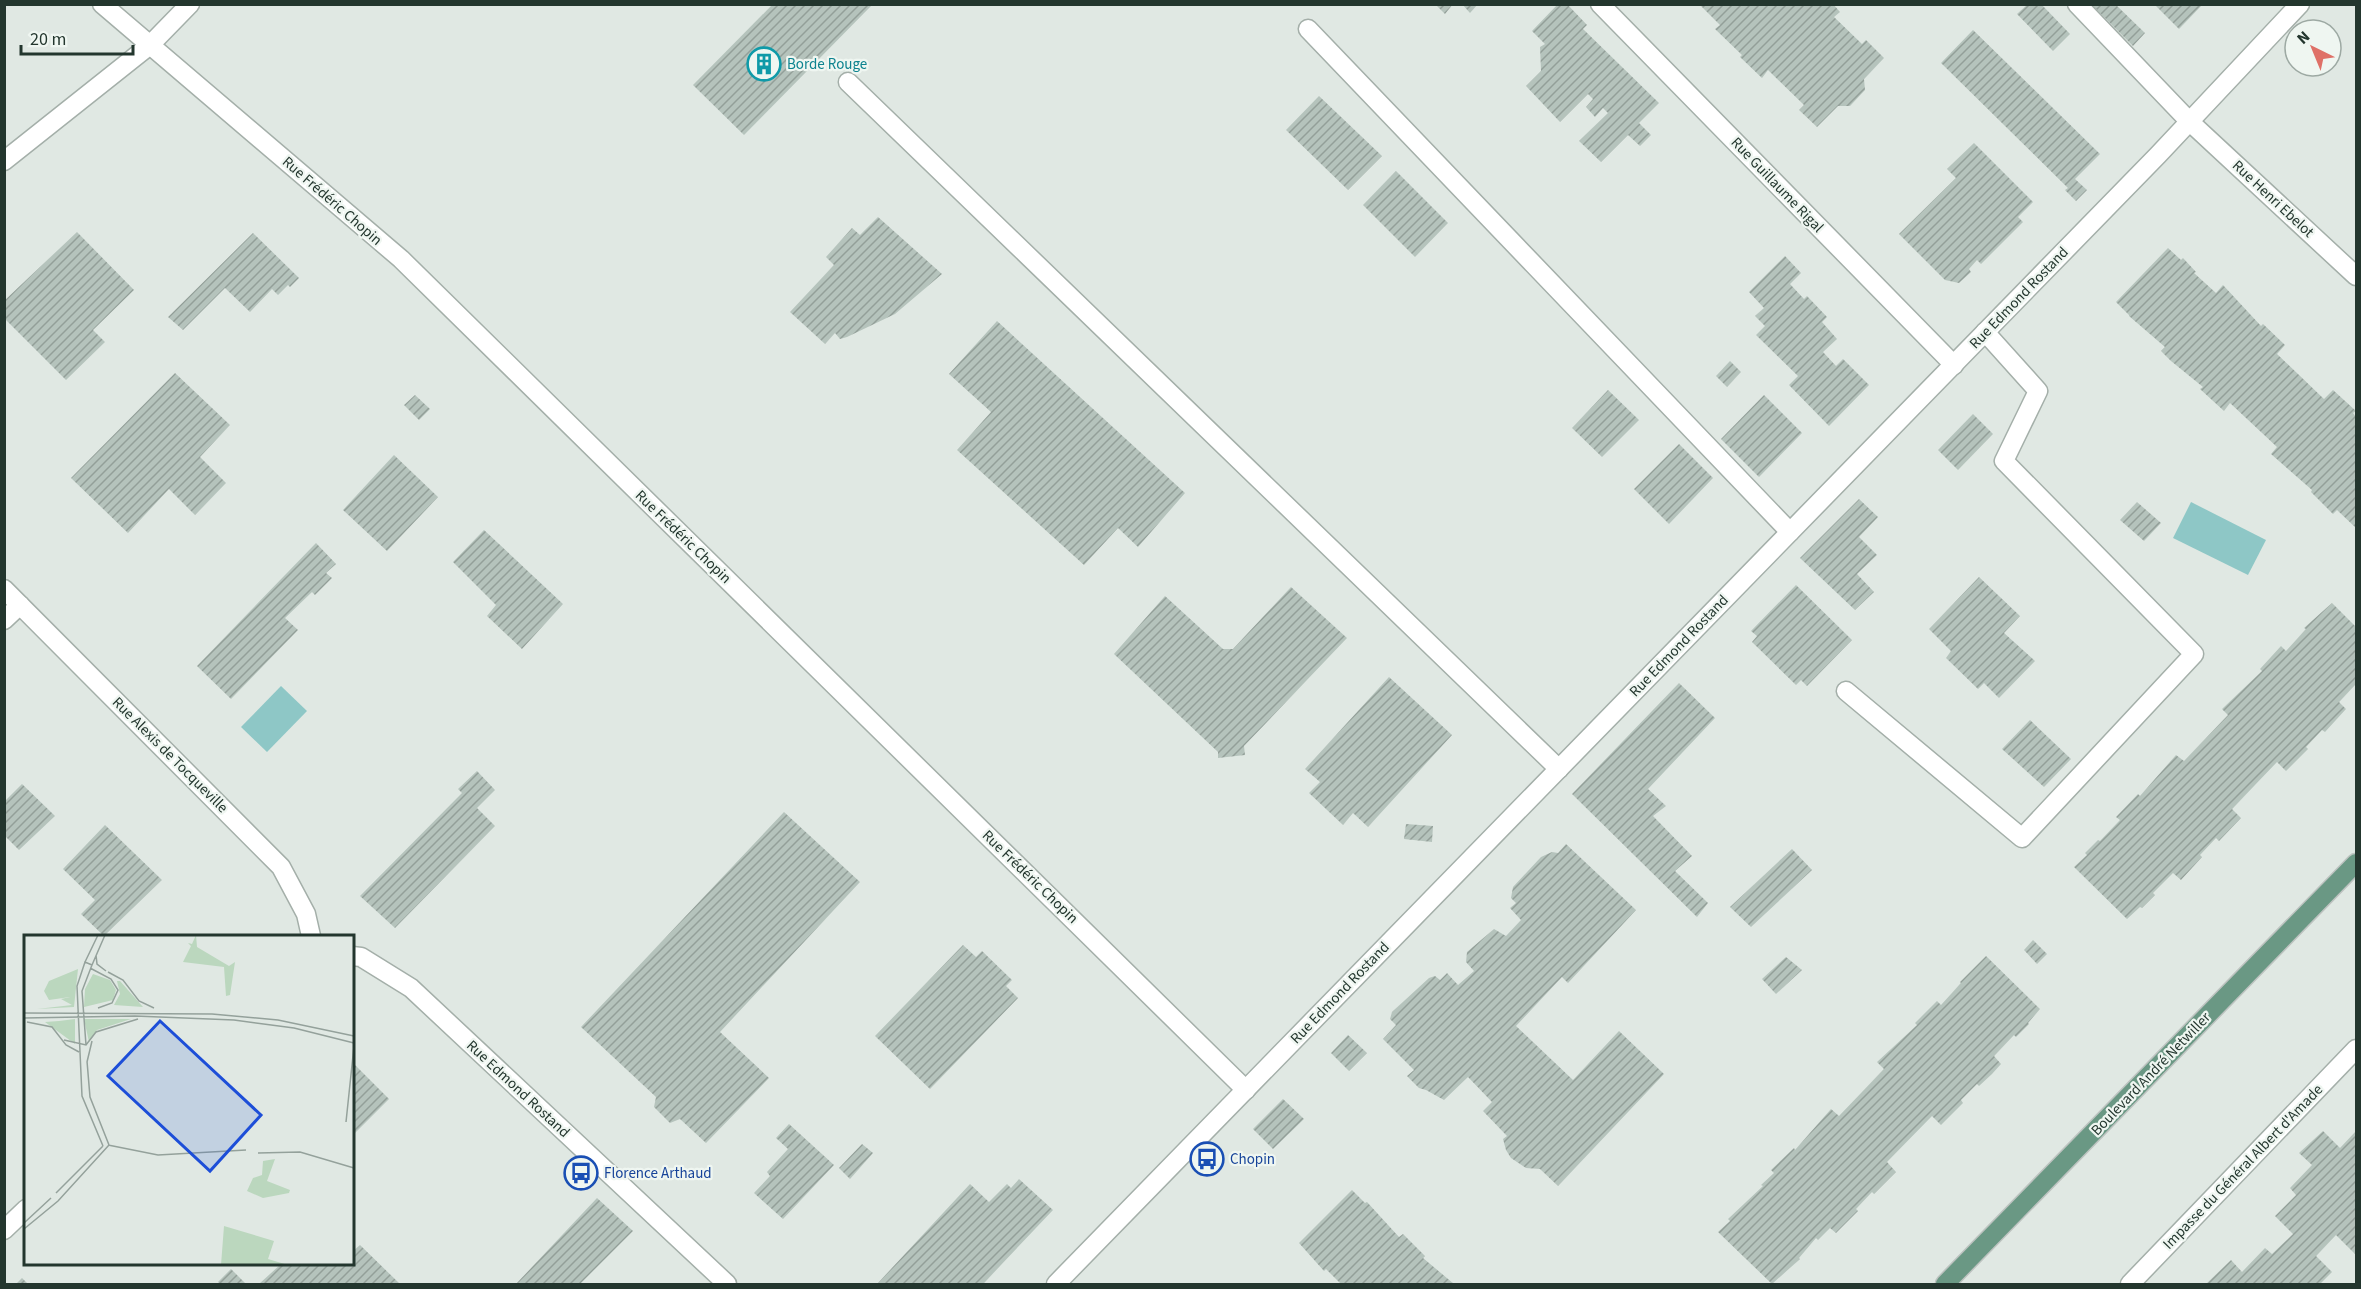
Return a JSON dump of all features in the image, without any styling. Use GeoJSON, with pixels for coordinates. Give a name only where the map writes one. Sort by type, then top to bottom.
{"type":"FeatureCollection","features":[{"type":"Feature","properties":{"kind":"main road","name":"Boulevard André Netwiller"},"geometry":{"type":"LineString","coordinates":[[1946,1284],[2356,863]]}},
{"type":"Feature","properties":{"kind":"street","name":"Rue Frédéric Chopin"},"geometry":{"type":"LineString","coordinates":[[102,4],[401,259],[1246,1090]]}},
{"type":"Feature","properties":{"kind":"street"},"geometry":{"type":"LineString","coordinates":[[4,161],[150,45],[190,4]]}},
{"type":"Feature","properties":{"kind":"street","name":"Rue Guillaume Rigal"},"geometry":{"type":"LineString","coordinates":[[1600,4],[1954,365]]}},
{"type":"Feature","properties":{"kind":"street","name":"Rue Henri Ebelot"},"geometry":{"type":"LineString","coordinates":[[2077,4],[2190,122],[2356,276]]}},
{"type":"Feature","properties":{"kind":"street","name":"Rue Edmond Rostand"},"geometry":{"type":"LineString","coordinates":[[1056,1284],[1954,365],[2190,122],[2300,4]]}},
{"type":"Feature","properties":{"kind":"street"},"geometry":{"type":"LineString","coordinates":[[1308,29],[1790,532]]}},
{"type":"Feature","properties":{"kind":"street"},"geometry":{"type":"LineString","coordinates":[[848,82],[1559,769]]}},
{"type":"Feature","properties":{"kind":"street"},"geometry":{"type":"LineString","coordinates":[[1846,691],[2022,838],[2194,654],[2004,461],[2038,391],[1985,332]]}},
{"type":"Feature","properties":{"kind":"street","name":"Rue Alexis de Tocqueville"},"geometry":{"type":"LineString","coordinates":[[4,589],[280,867],[306,914],[311,935]]}},
{"type":"Feature","properties":{"kind":"street"},"geometry":{"type":"LineString","coordinates":[[4,620],[20,605]]}},
{"type":"Feature","properties":{"kind":"street","name":"Rue Edmond Rostand"},"geometry":{"type":"LineString","coordinates":[[354,956],[361,957],[411,988],[727,1284]]}},
{"type":"Feature","properties":{"kind":"street","name":"Impasse du Général Albert d'Amade"},"geometry":{"type":"LineString","coordinates":[[2130,1284],[2356,1049]]}},
{"type":"Feature","properties":{"kind":"street"},"geometry":{"type":"LineString","coordinates":[[4,1230],[24,1211]]}},
{"type":"Feature","properties":{"kind":"water"},"geometry":{"type":"Polygon","coordinates":[[[2191,502],[2266,540],[2248,575],[2173,538],[2191,502]]]}},
{"type":"Feature","properties":{"kind":"water"},"geometry":{"type":"Polygon","coordinates":[[[281,686],[307,711],[267,752],[241,727],[281,686]]]}},
{"type":"Feature","properties":{"kind":"building","name":"Borde Rouge"},"geometry":{"type":"Polygon","coordinates":[[[773,4],[873,4],[744,135],[693,85],[773,4]]]}},
{"type":"Feature","properties":{"kind":"building"},"geometry":{"type":"Polygon","coordinates":[[[1435,4],[1453,4],[1445,14],[1435,4]]]}},
{"type":"Feature","properties":{"kind":"building"},"geometry":{"type":"Polygon","coordinates":[[[1462,4],[1478,4],[1470,13],[1462,4]]]}},
{"type":"Feature","properties":{"kind":"building"},"geometry":{"type":"Polygon","coordinates":[[[1558,4],[1567,4],[1587,25],[1583,29],[1659,103],[1639,123],[1651,135],[1640,146],[1628,135],[1601,162],[1579,141],[1608,113],[1603,108],[1595,117],[1586,107],[1593,99],[1588,94],[1560,122],[1526,86],[1541,71],[1540,47],[1545,44],[1532,31],[1558,4]]]}},
{"type":"Feature","properties":{"kind":"building"},"geometry":{"type":"Polygon","coordinates":[[[1699,4],[1833,4],[1840,12],[1834,17],[1862,44],[1866,40],[1884,58],[1864,79],[1865,90],[1850,106],[1838,106],[1817,127],[1799,110],[1804,105],[1768,70],[1762,78],[1740,57],[1742,55],[1715,29],[1720,25],[1699,4]]]}},
{"type":"Feature","properties":{"kind":"building"},"geometry":{"type":"Polygon","coordinates":[[[2028,4],[2041,4],[2070,34],[2053,51],[2017,14],[2028,4]]]}},
{"type":"Feature","properties":{"kind":"building"},"geometry":{"type":"Polygon","coordinates":[[[2091,4],[2115,4],[2145,33],[2133,46],[2091,4]]]}},
{"type":"Feature","properties":{"kind":"building"},"geometry":{"type":"Polygon","coordinates":[[[2154,4],[2203,4],[2179,29],[2154,4]]]}},
{"type":"Feature","properties":{"kind":"building"},"geometry":{"type":"Polygon","coordinates":[[[1973,30],[2100,154],[2075,179],[2087,190],[2076,201],[2065,190],[2068,188],[1941,63],[1973,30]]]}},
{"type":"Feature","properties":{"kind":"building"},"geometry":{"type":"Polygon","coordinates":[[[1319,96],[1382,156],[1348,190],[1286,130],[1319,96]]]}},
{"type":"Feature","properties":{"kind":"building"},"geometry":{"type":"Polygon","coordinates":[[[1974,143],[2033,202],[2018,217],[2023,222],[1981,264],[1977,260],[1969,269],[1971,272],[1959,283],[1945,280],[1899,234],[1956,178],[1947,169],[1974,143]]]}},
{"type":"Feature","properties":{"kind":"building"},"geometry":{"type":"Polygon","coordinates":[[[1396,171],[1448,223],[1415,257],[1363,205],[1396,171]]]}},
{"type":"Feature","properties":{"kind":"building"},"geometry":{"type":"Polygon","coordinates":[[[878,217],[942,274],[895,314],[847,337],[840,339],[835,333],[825,344],[790,312],[834,265],[826,257],[852,228],[860,235],[878,217]]]}},
{"type":"Feature","properties":{"kind":"building"},"geometry":{"type":"Polygon","coordinates":[[[77,232],[134,290],[93,330],[105,342],[66,380],[4,318],[4,301],[77,232]]]}},
{"type":"Feature","properties":{"kind":"building"},"geometry":{"type":"Polygon","coordinates":[[[253,233],[299,278],[278,295],[272,289],[250,312],[225,288],[183,330],[168,317],[253,233]]]}},
{"type":"Feature","properties":{"kind":"building"},"geometry":{"type":"Polygon","coordinates":[[[2168,248],[2181,260],[2183,258],[2196,272],[2194,273],[2216,293],[2223,285],[2261,326],[2263,324],[2285,345],[2277,354],[2324,399],[2333,390],[2356,411],[2353,413],[2356,417],[2356,528],[2337,510],[2333,514],[2311,492],[2312,490],[2271,454],[2277,447],[2230,403],[2224,411],[2200,389],[2203,387],[2161,351],[2165,347],[2116,302],[2168,248]]]}},
{"type":"Feature","properties":{"kind":"building"},"geometry":{"type":"Polygon","coordinates":[[[1785,256],[1801,273],[1790,284],[1804,299],[1807,296],[1827,317],[1822,322],[1837,339],[1823,352],[1836,366],[1843,359],[1869,385],[1829,426],[1789,385],[1798,376],[1756,335],[1765,326],[1755,316],[1764,308],[1749,292],[1785,256]]]}},
{"type":"Feature","properties":{"kind":"building"},"geometry":{"type":"Polygon","coordinates":[[[997,321],[1185,493],[1138,547],[1118,528],[1084,565],[957,450],[991,412],[949,374],[997,321]]]}},
{"type":"Feature","properties":{"kind":"building"},"geometry":{"type":"Polygon","coordinates":[[[1730,361],[1741,372],[1727,387],[1716,376],[1730,361]]]}},
{"type":"Feature","properties":{"kind":"building"},"geometry":{"type":"Polygon","coordinates":[[[175,373],[230,425],[200,457],[226,483],[195,515],[169,489],[128,533],[71,478],[175,373]]]}},
{"type":"Feature","properties":{"kind":"building"},"geometry":{"type":"Polygon","coordinates":[[[1608,390],[1639,420],[1602,457],[1572,428],[1608,390]]]}},
{"type":"Feature","properties":{"kind":"building"},"geometry":{"type":"Polygon","coordinates":[[[415,395],[430,409],[419,420],[404,405],[415,395]]]}},
{"type":"Feature","properties":{"kind":"building"},"geometry":{"type":"Polygon","coordinates":[[[1764,395],[1802,433],[1759,477],[1721,439],[1764,395]]]}},
{"type":"Feature","properties":{"kind":"building"},"geometry":{"type":"Polygon","coordinates":[[[1973,414],[1993,434],[1958,470],[1938,450],[1973,414]]]}},
{"type":"Feature","properties":{"kind":"building"},"geometry":{"type":"Polygon","coordinates":[[[1679,444],[1713,478],[1669,524],[1634,489],[1679,444]]]}},
{"type":"Feature","properties":{"kind":"building"},"geometry":{"type":"Polygon","coordinates":[[[394,455],[438,497],[387,551],[343,510],[394,455]]]}},
{"type":"Feature","properties":{"kind":"building"},"geometry":{"type":"Polygon","coordinates":[[[1859,499],[1878,517],[1859,537],[1877,555],[1857,574],[1874,592],[1855,610],[1800,558],[1859,499]]]}},
{"type":"Feature","properties":{"kind":"building"},"geometry":{"type":"Polygon","coordinates":[[[2137,502],[2161,523],[2144,541],[2120,520],[2137,502]]]}},
{"type":"Feature","properties":{"kind":"building"},"geometry":{"type":"Polygon","coordinates":[[[484,530],[563,604],[522,649],[487,616],[496,605],[453,562],[484,530]]]}},
{"type":"Feature","properties":{"kind":"building"},"geometry":{"type":"Polygon","coordinates":[[[316,543],[336,564],[326,573],[332,578],[315,595],[312,592],[285,618],[298,630],[231,699],[197,666],[316,543]]]}},
{"type":"Feature","properties":{"kind":"building"},"geometry":{"type":"Polygon","coordinates":[[[1979,577],[2020,616],[2004,633],[2035,661],[1999,698],[1984,683],[1978,689],[1946,658],[1951,651],[1929,629],[1979,577]]]}},
{"type":"Feature","properties":{"kind":"building"},"geometry":{"type":"Polygon","coordinates":[[[1796,585],[1852,640],[1807,686],[1801,680],[1796,685],[1752,642],[1757,636],[1751,631],[1796,585]]]}},
{"type":"Feature","properties":{"kind":"building"},"geometry":{"type":"Polygon","coordinates":[[[1291,587],[1347,638],[1244,746],[1245,755],[1218,758],[1218,752],[1114,654],[1165,596],[1223,649],[1233,649],[1291,587]]]}},
{"type":"Feature","properties":{"kind":"building"},"geometry":{"type":"Polygon","coordinates":[[[2332,603],[2356,627],[2356,684],[2339,702],[2346,709],[2325,732],[2322,730],[2306,747],[2308,749],[2286,771],[2277,762],[2232,809],[2241,818],[2219,841],[2216,838],[2181,880],[2173,873],[2142,908],[2140,907],[2127,919],[2074,867],[2087,855],[2085,853],[2120,820],[2116,817],[2138,794],[2140,796],[2176,755],[2184,761],[2228,715],[2222,709],[2262,671],[2260,669],[2281,646],[2286,651],[2306,629],[2304,628],[2332,603]]]}},
{"type":"Feature","properties":{"kind":"building"},"geometry":{"type":"Polygon","coordinates":[[[1389,677],[1452,735],[1368,827],[1353,813],[1343,825],[1309,793],[1320,782],[1305,769],[1389,677]]]}},
{"type":"Feature","properties":{"kind":"building"},"geometry":{"type":"Polygon","coordinates":[[[1679,683],[1715,718],[1648,789],[1666,806],[1653,816],[1692,856],[1675,871],[1708,903],[1697,917],[1572,794],[1679,683]]]}},
{"type":"Feature","properties":{"kind":"building"},"geometry":{"type":"Polygon","coordinates":[[[2030,720],[2071,759],[2044,787],[2002,749],[2030,720]]]}},
{"type":"Feature","properties":{"kind":"building"},"geometry":{"type":"Polygon","coordinates":[[[477,771],[495,790],[477,808],[495,826],[395,928],[360,896],[462,793],[458,789],[477,771]]]}},
{"type":"Feature","properties":{"kind":"building"},"geometry":{"type":"Polygon","coordinates":[[[22,784],[55,816],[19,850],[4,835],[4,802],[22,784]]]}},
{"type":"Feature","properties":{"kind":"building"},"geometry":{"type":"Polygon","coordinates":[[[784,812],[860,882],[720,1032],[769,1078],[706,1143],[680,1119],[670,1123],[654,1107],[656,1097],[581,1027],[784,812]]]}},
{"type":"Feature","properties":{"kind":"building"},"geometry":{"type":"Polygon","coordinates":[[[1406,824],[1433,826],[1432,842],[1404,839],[1406,824]]]}},
{"type":"Feature","properties":{"kind":"building"},"geometry":{"type":"Polygon","coordinates":[[[105,825],[162,880],[103,935],[81,914],[95,900],[63,869],[105,825]]]}},
{"type":"Feature","properties":{"kind":"building"},"geometry":{"type":"Polygon","coordinates":[[[1566,844],[1636,910],[1568,983],[1562,977],[1516,1026],[1573,1080],[1619,1031],[1664,1074],[1558,1186],[1540,1169],[1526,1168],[1511,1158],[1503,1139],[1507,1136],[1483,1111],[1492,1102],[1468,1077],[1444,1100],[1419,1088],[1407,1076],[1414,1070],[1383,1039],[1396,1025],[1390,1019],[1392,1012],[1429,978],[1435,976],[1440,980],[1447,973],[1458,985],[1474,971],[1466,962],[1467,952],[1494,929],[1506,936],[1521,920],[1510,908],[1516,903],[1511,898],[1513,887],[1541,857],[1552,852],[1558,853],[1566,844]]]}},
{"type":"Feature","properties":{"kind":"building"},"geometry":{"type":"Polygon","coordinates":[[[1792,849],[1812,870],[1751,927],[1730,907],[1792,849]]]}},
{"type":"Feature","properties":{"kind":"building"},"geometry":{"type":"Polygon","coordinates":[[[2033,940],[2047,954],[2037,964],[2024,950],[2033,940]]]}},
{"type":"Feature","properties":{"kind":"building"},"geometry":{"type":"Polygon","coordinates":[[[963,945],[976,957],[982,951],[1012,980],[1006,986],[1018,998],[930,1089],[875,1036],[963,945]]]}},
{"type":"Feature","properties":{"kind":"building"},"geometry":{"type":"Polygon","coordinates":[[[1986,956],[2040,1009],[2029,1024],[2016,1037],[2014,1035],[1994,1056],[2001,1064],[1992,1074],[1979,1086],[1977,1084],[1961,1100],[1963,1103],[1941,1125],[1932,1116],[1887,1162],[1896,1172],[1874,1194],[1872,1192],[1856,1209],[1858,1211],[1836,1233],[1830,1228],[1818,1240],[1816,1238],[1800,1259],[1772,1284],[1718,1232],[1730,1221],[1728,1219],[1763,1186],[1761,1185],[1774,1173],[1771,1170],[1794,1148],[1795,1150],[1831,1109],[1839,1116],[1884,1069],[1877,1062],[1917,1025],[1915,1023],[1937,1001],[1941,1005],[1986,956]]]}},
{"type":"Feature","properties":{"kind":"building"},"geometry":{"type":"Polygon","coordinates":[[[1786,957],[1802,970],[1776,994],[1762,979],[1786,957]]]}},
{"type":"Feature","properties":{"kind":"building"},"geometry":{"type":"Polygon","coordinates":[[[1348,1035],[1367,1053],[1349,1071],[1331,1053],[1348,1035]]]}},
{"type":"Feature","properties":{"kind":"building"},"geometry":{"type":"Polygon","coordinates":[[[354,1064],[389,1099],[354,1134],[354,1064]]]}},
{"type":"Feature","properties":{"kind":"building"},"geometry":{"type":"Polygon","coordinates":[[[1283,1099],[1304,1119],[1273,1149],[1253,1129],[1283,1099]]]}},
{"type":"Feature","properties":{"kind":"building"},"geometry":{"type":"Polygon","coordinates":[[[789,1124],[834,1165],[783,1219],[754,1193],[770,1176],[767,1172],[788,1149],[776,1138],[789,1124]]]}},
{"type":"Feature","properties":{"kind":"building"},"geometry":{"type":"Polygon","coordinates":[[[2323,1131],[2340,1148],[2356,1131],[2356,1255],[2336,1235],[2316,1256],[2332,1272],[2320,1284],[2206,1284],[2231,1260],[2242,1272],[2265,1248],[2272,1254],[2293,1234],[2275,1216],[2296,1195],[2290,1188],[2312,1165],[2299,1153],[2323,1131]]]}},
{"type":"Feature","properties":{"kind":"building"},"geometry":{"type":"Polygon","coordinates":[[[862,1144],[873,1153],[850,1179],[839,1168],[862,1144]]]}},
{"type":"Feature","properties":{"kind":"building"},"geometry":{"type":"Polygon","coordinates":[[[1019,1179],[1053,1210],[983,1284],[878,1283],[970,1184],[989,1202],[1007,1184],[1011,1188],[1019,1179]]]}},
{"type":"Feature","properties":{"kind":"building"},"geometry":{"type":"Polygon","coordinates":[[[1352,1190],[1365,1203],[1367,1202],[1399,1237],[1403,1234],[1425,1256],[1423,1258],[1454,1284],[1341,1284],[1326,1269],[1324,1271],[1299,1243],[1352,1190]]]}},
{"type":"Feature","properties":{"kind":"building"},"geometry":{"type":"Polygon","coordinates":[[[597,1198],[633,1231],[580,1284],[516,1284],[597,1198]]]}},
{"type":"Feature","properties":{"kind":"building"},"geometry":{"type":"Polygon","coordinates":[[[360,1245],[400,1284],[259,1284],[280,1265],[354,1265],[354,1250],[360,1245]]]}},
{"type":"Feature","properties":{"kind":"building"},"geometry":{"type":"Polygon","coordinates":[[[231,1269],[246,1284],[220,1284],[218,1282],[231,1269]]]}},
{"type":"Feature","properties":{"kind":"building"},"geometry":{"type":"Polygon","coordinates":[[[22,1278],[28,1284],[16,1284],[22,1278]]]}},
{"type":"Feature","properties":{"kind":"place","name":"Borde Rouge"},"geometry":{"type":"Point","coordinates":[764,64]}},
{"type":"Feature","properties":{"kind":"place","name":"Chopin"},"geometry":{"type":"Point","coordinates":[1207,1159]}},
{"type":"Feature","properties":{"kind":"place","name":"Florence Arthaud"},"geometry":{"type":"Point","coordinates":[581,1173]}}]}
